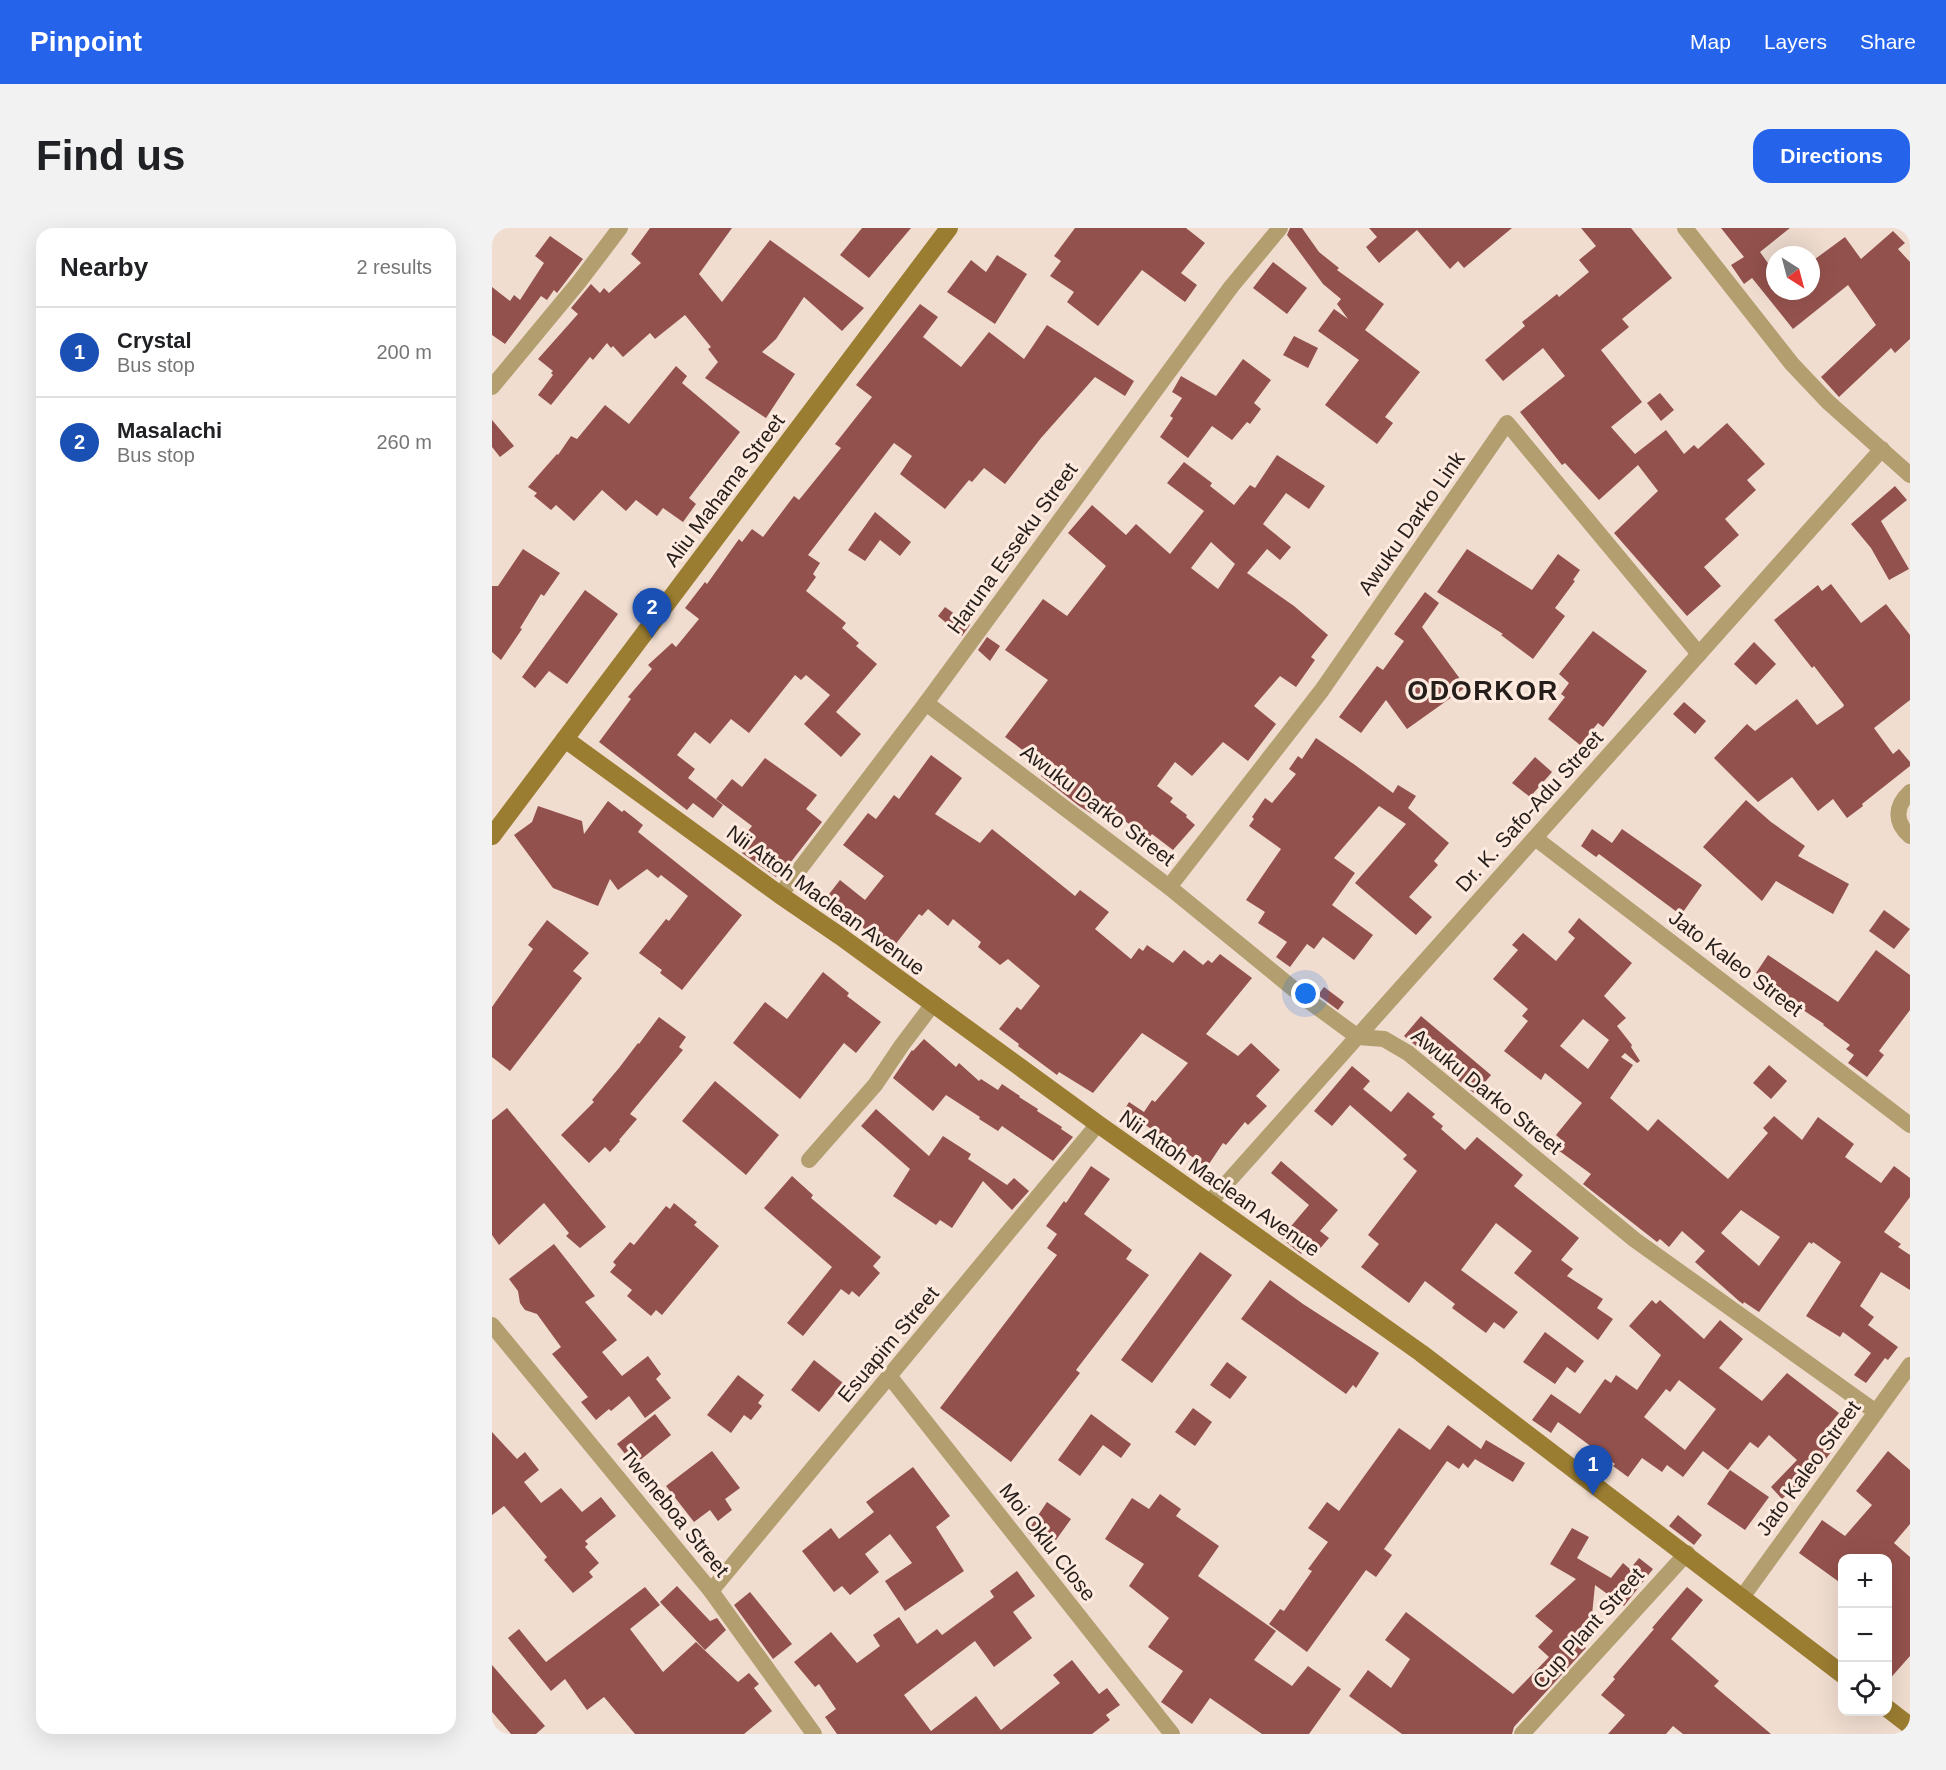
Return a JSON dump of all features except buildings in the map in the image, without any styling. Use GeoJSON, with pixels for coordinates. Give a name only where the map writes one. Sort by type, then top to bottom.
{"type":"FeatureCollection","features":[{"type":"Feature","properties":{"kind":"street"},"geometry":{"type":"LineString","coordinates":[[492,387],[579,282],[620,228]]}},
{"type":"Feature","properties":{"kind":"street","name":"Aliu Mahama Street"},"geometry":{"type":"LineString","coordinates":[[492,836],[949,228]]}},
{"type":"Feature","properties":{"kind":"street","name":"Haruna Esseku Street"},"geometry":{"type":"LineString","coordinates":[[780,895],[926,703],[1231,287],[1280,228]]}},
{"type":"Feature","properties":{"kind":"street"},"geometry":{"type":"LineString","coordinates":[[1684,228],[1792,364],[1828,402],[1910,475]]}},
{"type":"Feature","properties":{"kind":"street","name":"Awuku Darko Link"},"geometry":{"type":"LineString","coordinates":[[1169,887],[1322,690],[1507,423],[1699,654]]}},
{"type":"Feature","properties":{"kind":"street","name":"Dr. K. Safo-Adu Street"},"geometry":{"type":"LineString","coordinates":[[1209,1203],[1882,449]]}},
{"type":"Feature","properties":{"kind":"street","name":"Awuku Darko Street"},"geometry":{"type":"LineString","coordinates":[[926,703],[1169,887],[1306,999],[1358,1036],[1384,1039],[1408,1053],[1635,1240],[1876,1412]]}},
{"type":"Feature","properties":{"kind":"street","name":"Nii Attoh Maclean Avenue"},"geometry":{"type":"LineString","coordinates":[[565,739],[1098,1125],[1421,1353],[1687,1553],[1838,1671]]}},
{"type":"Feature","properties":{"kind":"street"},"geometry":{"type":"LineString","coordinates":[[1910,792],[1899,805],[1898,814],[1900,824],[1910,836]]}},
{"type":"Feature","properties":{"kind":"street","name":"Jato Kaleo Street"},"geometry":{"type":"LineString","coordinates":[[1535,838],[1910,1125]]}},
{"type":"Feature","properties":{"kind":"street"},"geometry":{"type":"LineString","coordinates":[[809,1160],[875,1085],[933,1005]]}},
{"type":"Feature","properties":{"kind":"street","name":"Esuapim Street"},"geometry":{"type":"LineString","coordinates":[[711,1591],[1098,1125]]}},
{"type":"Feature","properties":{"kind":"street","name":"Tweneboa Street"},"geometry":{"type":"LineString","coordinates":[[492,1325],[711,1591],[814,1734]]}},
{"type":"Feature","properties":{"kind":"street","name":"Jato Kaleo Street"},"geometry":{"type":"LineString","coordinates":[[1743,1596],[1910,1365]]}},
{"type":"Feature","properties":{"kind":"street","name":"Moi Oklu Close"},"geometry":{"type":"LineString","coordinates":[[890,1377],[1172,1734]]}},
{"type":"Feature","properties":{"kind":"street","name":"Cup Plant Street"},"geometry":{"type":"LineString","coordinates":[[1522,1734],[1687,1553]]}},
{"type":"Feature","properties":{"kind":"street"},"geometry":{"type":"LineString","coordinates":[[1892,1713],[1910,1726]]}},
{"type":"Feature","properties":{"kind":"place","name":"Masalachi"},"geometry":{"type":"Point","coordinates":[652,638]}},
{"type":"Feature","properties":{"kind":"place","name":"Crystal"},"geometry":{"type":"Point","coordinates":[1593,1495]}},
{"type":"Feature","properties":{"kind":"district","name":"ODORKOR"},"geometry":{"type":"Point","coordinates":[1483,691]}}]}
